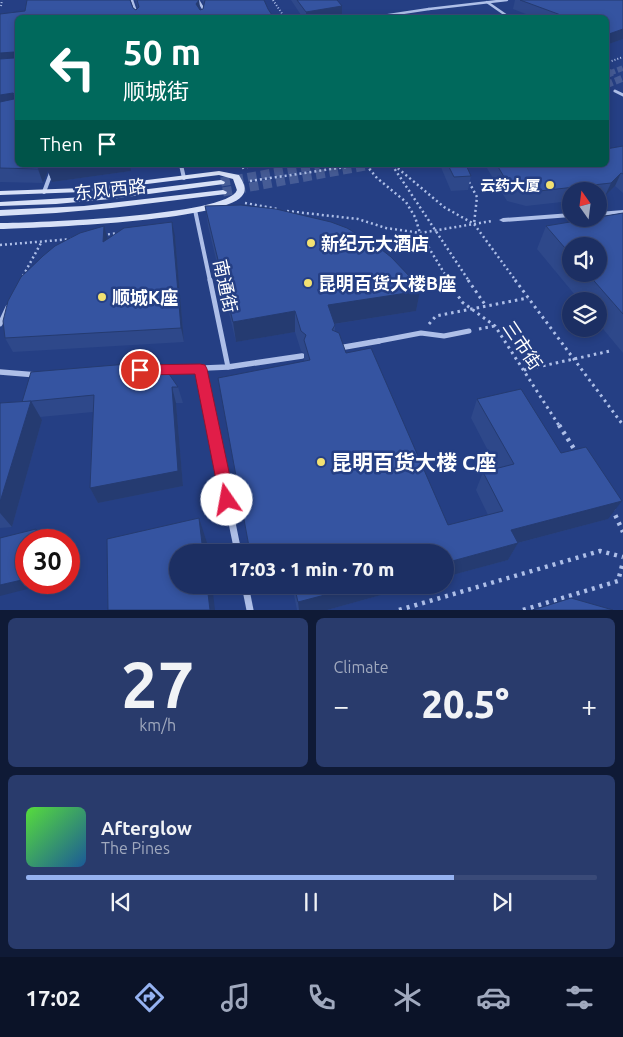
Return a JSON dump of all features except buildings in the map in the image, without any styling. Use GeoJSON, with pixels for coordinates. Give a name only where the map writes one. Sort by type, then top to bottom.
{"type":"FeatureCollection","features":[{"type":"Feature","properties":{"kind":"main road"},"geometry":{"type":"LineString","coordinates":[[0,193],[93,189],[219,173],[236,177],[240,182],[240,193],[227,203],[195,210],[89,222],[0,226]]}},
{"type":"Feature","properties":{"kind":"main road","name":"东风西路"},"geometry":{"type":"LineString","coordinates":[[0,204],[38,204],[114,197],[221,182]]}},
{"type":"Feature","properties":{"kind":"main road","name":"东风西路"},"geometry":{"type":"LineString","coordinates":[[0,213],[34,213],[113,206],[223,192]]}},
{"type":"Feature","properties":{"kind":"street"},"geometry":{"type":"LineString","coordinates":[[132,0],[137,15]]}},
{"type":"Feature","properties":{"kind":"street"},"geometry":{"type":"LineString","coordinates":[[198,0],[204,10],[201,15]]}},
{"type":"Feature","properties":{"kind":"street"},"geometry":{"type":"LineString","coordinates":[[389,15],[486,1],[507,0]]}},
{"type":"Feature","properties":{"kind":"street"},"geometry":{"type":"LineString","coordinates":[[486,1],[506,15]]}},
{"type":"Feature","properties":{"kind":"street"},"geometry":{"type":"LineString","coordinates":[[615,91],[623,95]]}},
{"type":"Feature","properties":{"kind":"street"},"geometry":{"type":"LineString","coordinates":[[44,192],[53,167]]}},
{"type":"Feature","properties":{"kind":"street"},"geometry":{"type":"LineString","coordinates":[[181,167],[184,178]]}},
{"type":"Feature","properties":{"kind":"street","name":"南通街"},"geometry":{"type":"LineString","coordinates":[[195,210],[228,367]]}},
{"type":"Feature","properties":{"kind":"street"},"geometry":{"type":"LineString","coordinates":[[608,213],[623,212]]}},
{"type":"Feature","properties":{"kind":"street"},"geometry":{"type":"LineString","coordinates":[[503,220],[562,216]]}},
{"type":"Feature","properties":{"kind":"street"},"geometry":{"type":"LineString","coordinates":[[0,324],[15,292]]}},
{"type":"Feature","properties":{"kind":"street"},"geometry":{"type":"LineString","coordinates":[[336,349],[421,333],[444,336],[469,331]]}},
{"type":"Feature","properties":{"kind":"street"},"geometry":{"type":"LineString","coordinates":[[150,370],[228,367],[302,356]]}},
{"type":"Feature","properties":{"kind":"street"},"geometry":{"type":"LineString","coordinates":[[200,369],[236,544]]}},
{"type":"Feature","properties":{"kind":"street"},"geometry":{"type":"LineString","coordinates":[[0,372],[40,375]]}},
{"type":"Feature","properties":{"kind":"street"},"geometry":{"type":"LineString","coordinates":[[247,594],[250,610]]}},
{"type":"Feature","properties":{"kind":"path"},"geometry":{"type":"LineString","coordinates":[[1,6],[2,0]]}},
{"type":"Feature","properties":{"kind":"path"},"geometry":{"type":"LineString","coordinates":[[273,0],[282,15]]}},
{"type":"Feature","properties":{"kind":"path"},"geometry":{"type":"LineString","coordinates":[[609,62],[623,57]]}},
{"type":"Feature","properties":{"kind":"path"},"geometry":{"type":"LineString","coordinates":[[240,182],[345,167]]}},
{"type":"Feature","properties":{"kind":"path","name":"三市街"},"geometry":{"type":"LineString","coordinates":[[367,167],[372,174],[401,196],[418,222],[420,233],[462,302],[495,326],[581,459]]}},
{"type":"Feature","properties":{"kind":"path"},"geometry":{"type":"LineString","coordinates":[[394,167],[486,306]]}},
{"type":"Feature","properties":{"kind":"path","name":"三市街"},"geometry":{"type":"LineString","coordinates":[[395,167],[444,207],[474,224],[623,425]]}},
{"type":"Feature","properties":{"kind":"path"},"geometry":{"type":"LineString","coordinates":[[468,181],[477,197],[474,224]]}},
{"type":"Feature","properties":{"kind":"path"},"geometry":{"type":"LineString","coordinates":[[227,203],[252,203],[295,213],[358,219],[386,228],[420,233],[503,220]]}},
{"type":"Feature","properties":{"kind":"path"},"geometry":{"type":"LineString","coordinates":[[96,236],[124,232]]}},
{"type":"Feature","properties":{"kind":"path"},"geometry":{"type":"LineString","coordinates":[[0,245],[40,243],[78,238]]}},
{"type":"Feature","properties":{"kind":"path"},"geometry":{"type":"LineString","coordinates":[[15,292],[40,243]]}},
{"type":"Feature","properties":{"kind":"path"},"geometry":{"type":"LineString","coordinates":[[421,333],[436,316],[528,298]]}},
{"type":"Feature","properties":{"kind":"path"},"geometry":{"type":"LineString","coordinates":[[469,331],[495,326]]}},
{"type":"Feature","properties":{"kind":"path"},"geometry":{"type":"LineString","coordinates":[[524,370],[610,352]]}},
{"type":"Feature","properties":{"kind":"path"},"geometry":{"type":"LineString","coordinates":[[607,500],[617,516],[623,532]]}},
{"type":"Feature","properties":{"kind":"path"},"geometry":{"type":"LineString","coordinates":[[399,610],[600,551],[623,557]]}},
{"type":"Feature","properties":{"kind":"path"},"geometry":{"type":"LineString","coordinates":[[523,610],[618,581],[623,562]]}},
{"type":"Feature","properties":{"kind":"tunnel"},"geometry":{"type":"LineString","coordinates":[[610,73],[623,68]]}},
{"type":"Feature","properties":{"kind":"tunnel"},"geometry":{"type":"LineString","coordinates":[[609,74],[613,72]]}},
{"type":"Feature","properties":{"kind":"tunnel"},"geometry":{"type":"LineString","coordinates":[[609,84],[623,78]]}},
{"type":"Feature","properties":{"kind":"tunnel"},"geometry":{"type":"LineString","coordinates":[[221,182],[307,167]]}},
{"type":"Feature","properties":{"kind":"tunnel"},"geometry":{"type":"LineString","coordinates":[[223,192],[360,167]]}},
{"type":"Feature","properties":{"kind":"place","name":"云药大厦"},"geometry":{"type":"Point","coordinates":[550,185]}},
{"type":"Feature","properties":{"kind":"place","name":"新纪元大酒店"},"geometry":{"type":"Point","coordinates":[311,243]}},
{"type":"Feature","properties":{"kind":"place","name":"昆明百货大楼B座"},"geometry":{"type":"Point","coordinates":[308,283]}},
{"type":"Feature","properties":{"kind":"place","name":"顺城K座"},"geometry":{"type":"Point","coordinates":[102,297]}},
{"type":"Feature","properties":{"kind":"place","name":"昆明百货大楼 C座"},"geometry":{"type":"Point","coordinates":[321,462]}},
{"type":"Feature","properties":{"kind":"route"},"geometry":{"type":"LineString","coordinates":[[140,370],[200,369],[227,500]]}}]}
